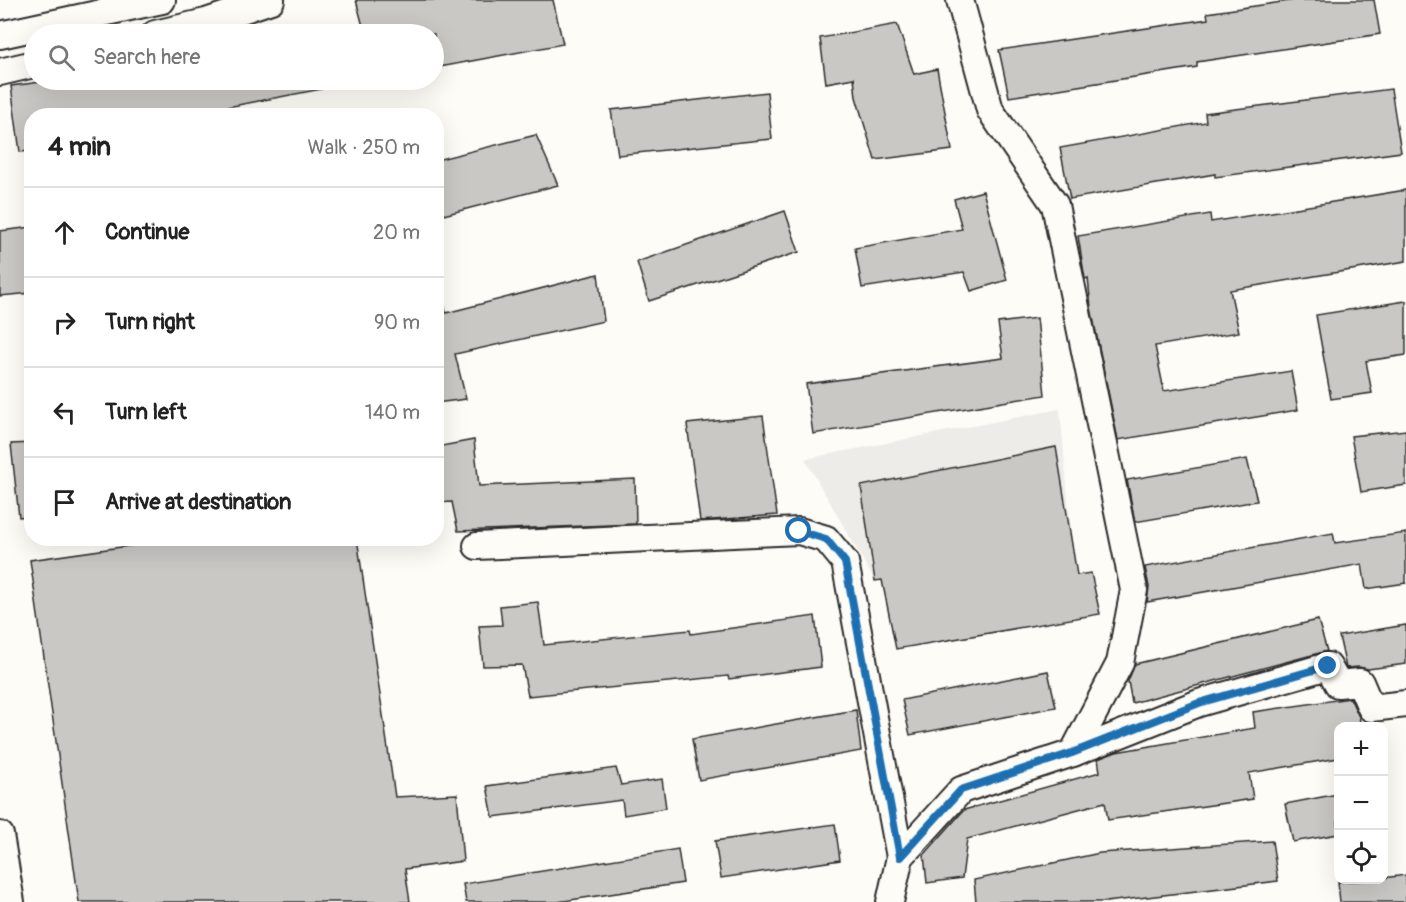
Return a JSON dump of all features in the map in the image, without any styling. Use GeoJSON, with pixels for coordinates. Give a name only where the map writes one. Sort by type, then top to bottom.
{"type":"FeatureCollection","features":[{"type":"Feature","properties":{"kind":"street"},"geometry":{"type":"LineString","coordinates":[[51,24],[162,0]]}},
{"type":"Feature","properties":{"kind":"street"},"geometry":{"type":"LineString","coordinates":[[198,24],[271,0]]}},
{"type":"Feature","properties":{"kind":"street"},"geometry":{"type":"LineString","coordinates":[[960,0],[990,110],[1055,205],[1134,590],[1120,663],[1072,753]]}},
{"type":"Feature","properties":{"kind":"street"},"geometry":{"type":"LineString","coordinates":[[0,35],[24,30]]}},
{"type":"Feature","properties":{"kind":"street"},"geometry":{"type":"LineString","coordinates":[[0,72],[24,66]]}},
{"type":"Feature","properties":{"kind":"street"},"geometry":{"type":"LineString","coordinates":[[477,546],[799,531],[826,539],[845,562],[900,857],[890,902]]}},
{"type":"Feature","properties":{"kind":"street"},"geometry":{"type":"LineString","coordinates":[[900,857],[961,790],[1072,753],[1199,703],[1328,666],[1338,684],[1360,682],[1371,708],[1406,704]]}},
{"type":"Feature","properties":{"kind":"street"},"geometry":{"type":"LineString","coordinates":[[0,835],[11,902]]}},
{"type":"Feature","properties":{"kind":"shaded area"},"geometry":{"type":"Polygon","coordinates":[[[1060,409],[1072,544],[875,581],[805,459],[1060,409]]]}},
{"type":"Feature","properties":{"kind":"building"},"geometry":{"type":"Polygon","coordinates":[[[356,0],[553,0],[563,44],[444,66],[444,24],[362,24],[356,0]]]}},
{"type":"Feature","properties":{"kind":"building"},"geometry":{"type":"Polygon","coordinates":[[[1296,0],[1374,0],[1380,34],[1197,62],[1197,67],[1009,97],[999,50],[1208,19],[1207,13],[1296,0]]]}},
{"type":"Feature","properties":{"kind":"building"},"geometry":{"type":"Polygon","coordinates":[[[897,24],[914,74],[937,69],[952,150],[875,160],[856,97],[854,78],[826,83],[820,38],[897,24]]]}},
{"type":"Feature","properties":{"kind":"building"},"geometry":{"type":"Polygon","coordinates":[[[24,84],[24,90],[317,90],[221,108],[24,108],[24,152],[20,152],[11,86],[24,84]]]}},
{"type":"Feature","properties":{"kind":"building"},"geometry":{"type":"Polygon","coordinates":[[[1391,89],[1401,152],[1215,177],[1215,174],[1070,199],[1060,148],[1206,122],[1205,113],[1391,89]]]}},
{"type":"Feature","properties":{"kind":"building"},"geometry":{"type":"Polygon","coordinates":[[[767,92],[772,139],[618,155],[611,110],[767,92]]]}},
{"type":"Feature","properties":{"kind":"building"},"geometry":{"type":"Polygon","coordinates":[[[536,135],[558,185],[444,215],[444,158],[536,135]]]}},
{"type":"Feature","properties":{"kind":"building"},"geometry":{"type":"Polygon","coordinates":[[[1406,190],[1406,261],[1230,290],[1239,332],[1155,346],[1164,391],[1291,371],[1298,410],[1118,440],[1078,236],[1210,214],[1211,222],[1406,190]]]}},
{"type":"Feature","properties":{"kind":"building"},"geometry":{"type":"Polygon","coordinates":[[[983,191],[1007,280],[971,291],[964,272],[862,288],[855,248],[962,229],[954,199],[983,191]]]}},
{"type":"Feature","properties":{"kind":"building"},"geometry":{"type":"Polygon","coordinates":[[[785,211],[799,252],[649,301],[637,262],[785,211]]]}},
{"type":"Feature","properties":{"kind":"building"},"geometry":{"type":"Polygon","coordinates":[[[24,228],[24,294],[0,296],[0,231],[24,228]]]}},
{"type":"Feature","properties":{"kind":"building"},"geometry":{"type":"Polygon","coordinates":[[[598,274],[604,321],[455,354],[466,399],[444,402],[444,303],[446,313],[598,274]]]}},
{"type":"Feature","properties":{"kind":"building"},"geometry":{"type":"Polygon","coordinates":[[[1406,301],[1406,355],[1366,361],[1372,393],[1331,399],[1316,315],[1406,301]]]}},
{"type":"Feature","properties":{"kind":"building"},"geometry":{"type":"Polygon","coordinates":[[[1037,318],[1045,395],[813,434],[806,384],[1003,358],[998,323],[1037,318]]]}},
{"type":"Feature","properties":{"kind":"building"},"geometry":{"type":"Polygon","coordinates":[[[763,416],[777,515],[700,521],[687,424],[763,416]]]}},
{"type":"Feature","properties":{"kind":"building"},"geometry":{"type":"Polygon","coordinates":[[[1406,430],[1406,485],[1361,492],[1351,436],[1406,430]]]}},
{"type":"Feature","properties":{"kind":"building"},"geometry":{"type":"Polygon","coordinates":[[[474,440],[479,486],[635,479],[636,524],[458,531],[452,502],[444,502],[444,446],[474,440]]]}},
{"type":"Feature","properties":{"kind":"building"},"geometry":{"type":"Polygon","coordinates":[[[24,443],[24,517],[19,517],[11,444],[24,443]]]}},
{"type":"Feature","properties":{"kind":"building"},"geometry":{"type":"Polygon","coordinates":[[[1056,447],[1077,575],[1091,573],[1100,614],[896,649],[882,580],[875,581],[861,486],[1056,447]]]}},
{"type":"Feature","properties":{"kind":"building"},"geometry":{"type":"Polygon","coordinates":[[[1247,459],[1257,501],[1135,522],[1127,480],[1247,459]]]}},
{"type":"Feature","properties":{"kind":"building"},"geometry":{"type":"Polygon","coordinates":[[[1333,533],[1335,543],[1406,533],[1406,583],[1366,589],[1362,564],[1147,602],[1149,587],[1145,567],[1333,533]]]}},
{"type":"Feature","properties":{"kind":"building"},"geometry":{"type":"Polygon","coordinates":[[[129,546],[358,546],[395,797],[457,794],[463,861],[405,869],[410,902],[79,902],[30,560],[129,546]]]}},
{"type":"Feature","properties":{"kind":"building"},"geometry":{"type":"Polygon","coordinates":[[[538,602],[544,645],[690,630],[691,634],[815,616],[821,667],[729,679],[728,676],[528,696],[522,665],[483,666],[479,626],[502,625],[500,606],[538,602]]]}},
{"type":"Feature","properties":{"kind":"building"},"geometry":{"type":"Polygon","coordinates":[[[1318,620],[1327,651],[1132,703],[1128,681],[1135,664],[1318,620]]]}},
{"type":"Feature","properties":{"kind":"building"},"geometry":{"type":"Polygon","coordinates":[[[1406,625],[1406,664],[1368,669],[1346,668],[1339,636],[1406,625]]]}},
{"type":"Feature","properties":{"kind":"building"},"geometry":{"type":"Polygon","coordinates":[[[1048,671],[1056,707],[910,735],[902,700],[1048,671]]]}},
{"type":"Feature","properties":{"kind":"building"},"geometry":{"type":"Polygon","coordinates":[[[1350,698],[1360,722],[1334,722],[1334,759],[1249,773],[1253,799],[1108,820],[1105,802],[967,839],[962,878],[927,883],[924,855],[964,810],[1100,772],[1098,759],[1116,752],[1255,728],[1253,712],[1350,698]]]}},
{"type":"Feature","properties":{"kind":"building"},"geometry":{"type":"Polygon","coordinates":[[[856,710],[861,751],[699,780],[692,739],[856,710]]]}},
{"type":"Feature","properties":{"kind":"building"},"geometry":{"type":"Polygon","coordinates":[[[616,768],[621,785],[662,779],[666,808],[624,815],[622,800],[493,817],[487,786],[616,768]]]}},
{"type":"Feature","properties":{"kind":"building"},"geometry":{"type":"Polygon","coordinates":[[[1334,795],[1334,835],[1293,842],[1285,804],[1334,795]]]}},
{"type":"Feature","properties":{"kind":"building"},"geometry":{"type":"Polygon","coordinates":[[[835,824],[840,860],[721,878],[715,841],[835,824]]]}},
{"type":"Feature","properties":{"kind":"building"},"geometry":{"type":"Polygon","coordinates":[[[1272,841],[1278,881],[1106,902],[976,902],[974,880],[1100,853],[1272,841]]]}},
{"type":"Feature","properties":{"kind":"building"},"geometry":{"type":"Polygon","coordinates":[[[678,849],[683,883],[557,902],[466,902],[463,884],[678,849]]]}},
{"type":"Feature","properties":{"kind":"building"},"geometry":{"type":"Polygon","coordinates":[[[1406,875],[1406,902],[1340,902],[1338,884],[1388,884],[1388,877],[1406,875]]]}},
{"type":"Feature","properties":{"kind":"route"},"geometry":{"type":"LineString","coordinates":[[799,531],[826,539],[845,562],[900,857],[961,790],[1072,753],[1199,703],[1328,666]]}}]}
